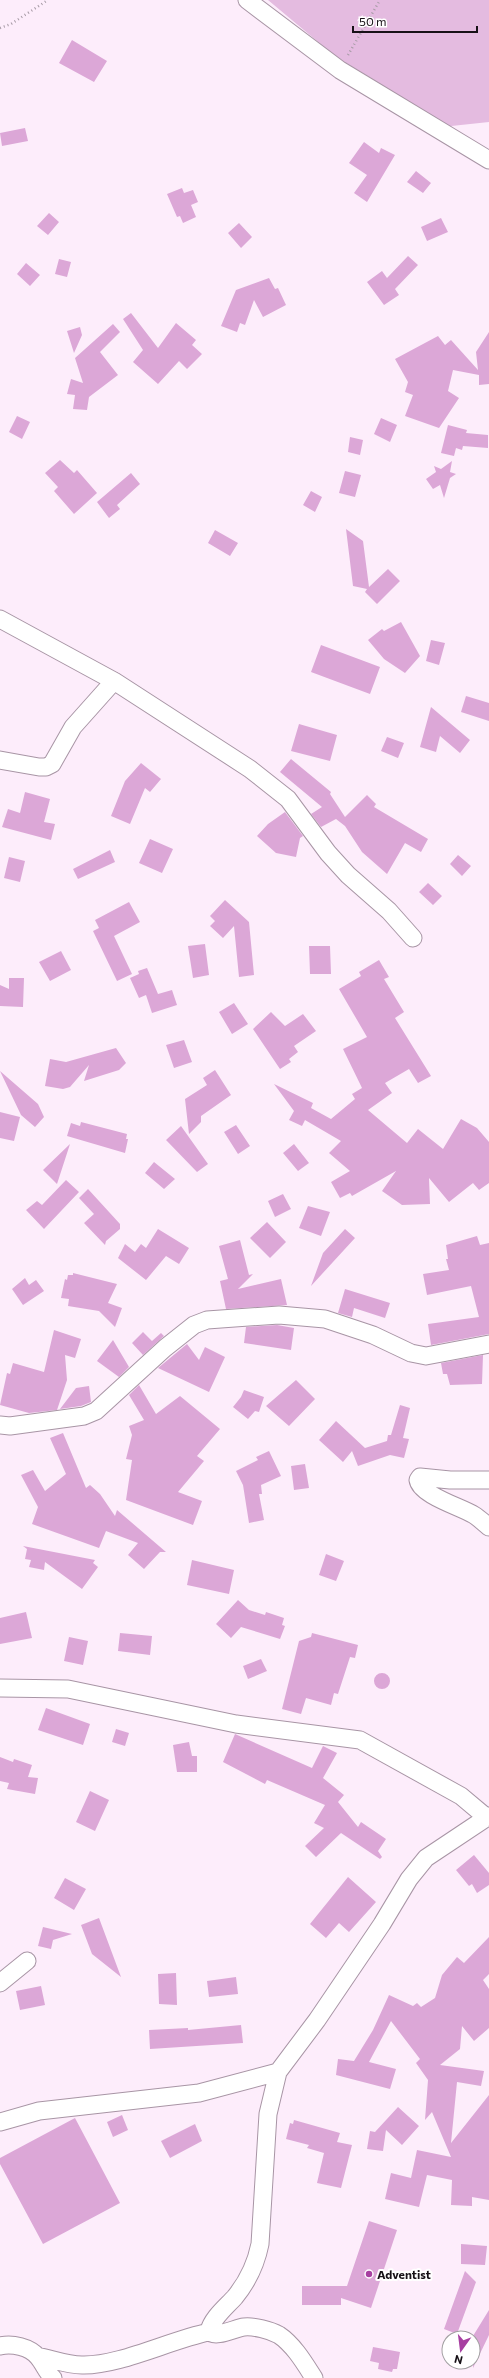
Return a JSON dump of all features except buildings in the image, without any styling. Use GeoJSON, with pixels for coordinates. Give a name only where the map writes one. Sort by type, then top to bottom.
{"type":"FeatureCollection","features":[{"type":"Feature","properties":{"kind":"street"},"geometry":{"type":"LineString","coordinates":[[247,0],[340,70],[489,160]]}},
{"type":"Feature","properties":{"kind":"street"},"geometry":{"type":"LineString","coordinates":[[0,619],[114,681],[250,769],[288,799],[328,853],[348,875],[389,911],[413,938]]}},
{"type":"Feature","properties":{"kind":"street"},"geometry":{"type":"LineString","coordinates":[[0,760],[39,767],[46,767],[52,764],[61,752],[73,727],[114,681]]}},
{"type":"Feature","properties":{"kind":"street"},"geometry":{"type":"LineString","coordinates":[[0,1425],[10,1426],[84,1416],[96,1411],[165,1348],[194,1325],[207,1320],[301,1315],[325,1319],[373,1335],[411,1353],[426,1356],[489,1344]]}},
{"type":"Feature","properties":{"kind":"street"},"geometry":{"type":"LineString","coordinates":[[489,1480],[450,1480],[426,1476],[420,1477],[418,1480],[418,1485],[428,1494],[475,1516],[489,1526]]}},
{"type":"Feature","properties":{"kind":"street"},"geometry":{"type":"LineString","coordinates":[[0,1688],[68,1689],[236,1724],[360,1740],[461,1796],[487,1816],[426,1858],[409,1879],[382,1924],[317,2020],[278,2072],[268,2114],[260,2244],[257,2260],[236,2295],[212,2323],[209,2332]]}},
{"type":"Feature","properties":{"kind":"street"},"geometry":{"type":"LineString","coordinates":[[0,1983],[27,1960]]}},
{"type":"Feature","properties":{"kind":"street"},"geometry":{"type":"LineString","coordinates":[[0,2122],[39,2111],[200,2093],[278,2072]]}},
{"type":"Feature","properties":{"kind":"street"},"geometry":{"type":"LineString","coordinates":[[0,2346],[16,2345],[37,2356],[71,2365],[98,2364],[182,2338],[209,2332],[217,2334],[245,2327],[267,2330],[279,2335],[288,2343],[314,2378]]}},
{"type":"Feature","properties":{"kind":"street"},"geometry":{"type":"LineString","coordinates":[[37,2356],[50,2377]]}},
{"type":"Feature","properties":{"kind":"path"},"geometry":{"type":"LineString","coordinates":[[0,28],[11,24],[48,0]]}},
{"type":"Feature","properties":{"kind":"path"},"geometry":{"type":"LineString","coordinates":[[340,70],[380,0]]}},
{"type":"Feature","properties":{"kind":"shaded area"},"geometry":{"type":"Polygon","coordinates":[[[268,0],[489,0],[489,122],[442,127],[418,107],[335,56],[268,0]]]}},
{"type":"Feature","properties":{"kind":"place","name":"Adventist"},"geometry":{"type":"Point","coordinates":[369,2274]}}]}
